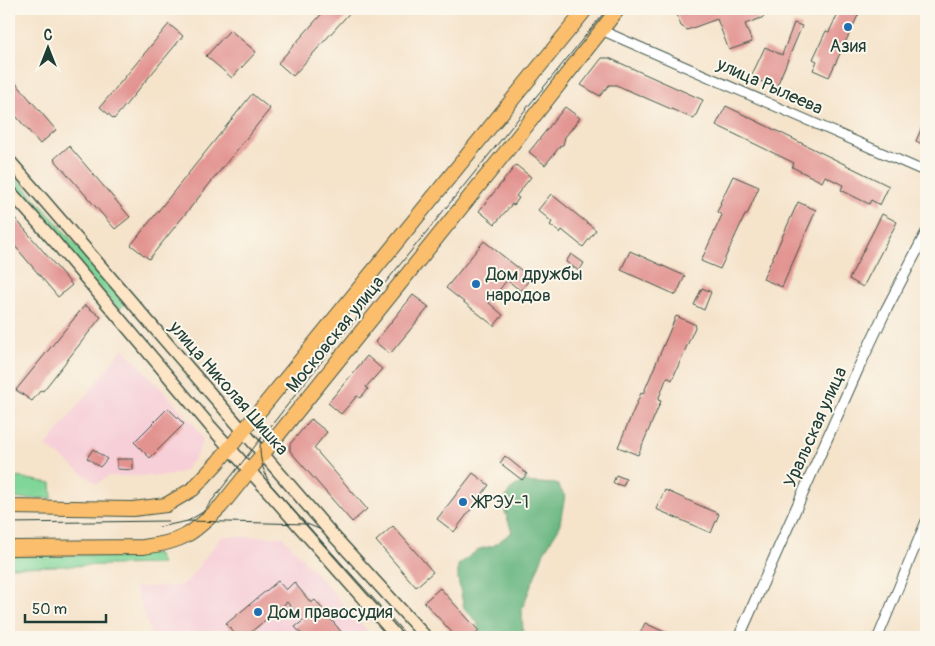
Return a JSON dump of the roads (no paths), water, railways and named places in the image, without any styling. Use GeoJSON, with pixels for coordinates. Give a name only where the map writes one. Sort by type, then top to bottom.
{"type":"FeatureCollection","features":[{"type":"Feature","properties":{"kind":"main road","name":"Московская улица"},"geometry":{"type":"LineString","coordinates":[[9,507],[133,509],[166,505],[193,490],[230,448],[586,9]]}},
{"type":"Feature","properties":{"kind":"main road","name":"Московская улица"},"geometry":{"type":"LineString","coordinates":[[9,548],[143,547],[162,545],[180,539],[199,528],[216,511],[263,454],[618,9]]}},
{"type":"Feature","properties":{"kind":"main road","name":"улица Николая Шишка"},"geometry":{"type":"LineString","coordinates":[[9,160],[243,432],[426,637]]}},
{"type":"Feature","properties":{"kind":"main road"},"geometry":{"type":"LineString","coordinates":[[9,190],[56,242],[249,471],[397,637]]}},
{"type":"Feature","properties":{"kind":"street","name":"улица Рылеева"},"geometry":{"type":"LineString","coordinates":[[601,30],[926,172]]}},
{"type":"Feature","properties":{"kind":"street","name":"Уральская улица"},"geometry":{"type":"LineString","coordinates":[[739,637],[858,370],[886,310],[926,233]]}},
{"type":"Feature","properties":{"kind":"street"},"geometry":{"type":"LineString","coordinates":[[878,637],[926,521]]}},
{"type":"Feature","properties":{"kind":"tram line"},"geometry":{"type":"LineString","coordinates":[[159,527],[188,521],[203,512],[330,351],[607,9]]}},
{"type":"Feature","properties":{"kind":"tram line"},"geometry":{"type":"LineString","coordinates":[[261,438],[261,461],[270,484],[408,637]]}},
{"type":"Feature","properties":{"kind":"tram line"},"geometry":{"type":"LineString","coordinates":[[9,523],[168,521]]}},
{"type":"Feature","properties":{"kind":"tram line"},"geometry":{"type":"LineString","coordinates":[[188,521],[307,524],[319,529]]}},
{"type":"Feature","properties":{"kind":"place","name":"Азия"},"geometry":{"type":"Point","coordinates":[848,27]}},
{"type":"Feature","properties":{"kind":"place","name":"Дом дружбы народов"},"geometry":{"type":"Point","coordinates":[476,284]}},
{"type":"Feature","properties":{"kind":"place","name":"ЖРЭУ-1"},"geometry":{"type":"Point","coordinates":[463,502]}},
{"type":"Feature","properties":{"kind":"place","name":"Дом правосудия"},"geometry":{"type":"Point","coordinates":[258,612]}}]}
